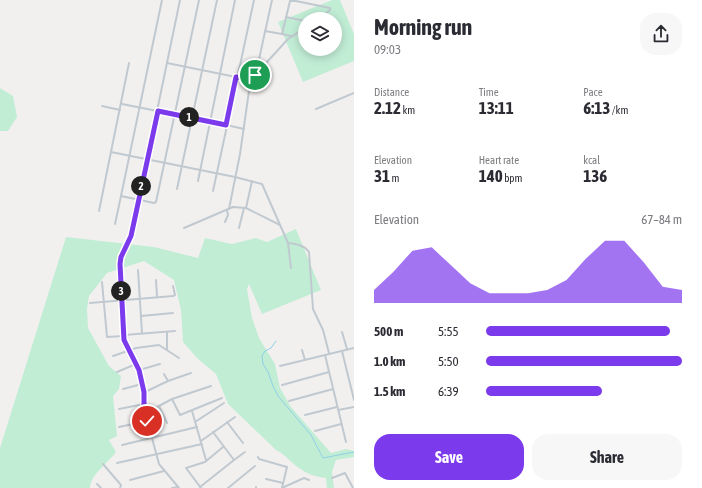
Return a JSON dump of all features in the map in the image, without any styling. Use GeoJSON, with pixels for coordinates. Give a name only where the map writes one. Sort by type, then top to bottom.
{"type":"FeatureCollection","features":[{"type":"Feature","properties":{"kind":"street"},"geometry":{"type":"LineString","coordinates":[[115,224],[162,0]]}},
{"type":"Feature","properties":{"kind":"street"},"geometry":{"type":"LineString","coordinates":[[178,487],[159,464],[156,455],[144,412],[144,392],[139,370],[125,343],[120,284],[121,257],[131,236],[180,0]]}},
{"type":"Feature","properties":{"kind":"street"},"geometry":{"type":"LineString","coordinates":[[121,196],[154,203],[156,202],[199,0]]}},
{"type":"Feature","properties":{"kind":"street"},"geometry":{"type":"LineString","coordinates":[[177,189],[217,0]]}},
{"type":"Feature","properties":{"kind":"street"},"geometry":{"type":"LineString","coordinates":[[198,181],[235,0]]}},
{"type":"Feature","properties":{"kind":"street"},"geometry":{"type":"LineString","coordinates":[[213,191],[236,77],[254,0]]}},
{"type":"Feature","properties":{"kind":"street"},"geometry":{"type":"LineString","coordinates":[[256,73],[272,0]]}},
{"type":"Feature","properties":{"kind":"street"},"geometry":{"type":"LineString","coordinates":[[282,34],[290,0],[330,8],[328,12]]}},
{"type":"Feature","properties":{"kind":"street"},"geometry":{"type":"LineString","coordinates":[[286,17],[298,20]]}},
{"type":"Feature","properties":{"kind":"street"},"geometry":{"type":"LineString","coordinates":[[265,31],[292,36]]}},
{"type":"Feature","properties":{"kind":"street"},"geometry":{"type":"LineString","coordinates":[[225,222],[228,215],[244,129],[250,84],[256,73],[292,36],[298,34]]}},
{"type":"Feature","properties":{"kind":"street"},"geometry":{"type":"LineString","coordinates":[[99,210],[129,63]]}},
{"type":"Feature","properties":{"kind":"street"},"geometry":{"type":"LineString","coordinates":[[162,84],[167,63],[252,79]]}},
{"type":"Feature","properties":{"kind":"street"},"geometry":{"type":"LineString","coordinates":[[316,109],[354,93]]}},
{"type":"Feature","properties":{"kind":"street"},"geometry":{"type":"LineString","coordinates":[[121,103],[244,129]]}},
{"type":"Feature","properties":{"kind":"street"},"geometry":{"type":"LineString","coordinates":[[102,106],[120,110]]}},
{"type":"Feature","properties":{"kind":"street"},"geometry":{"type":"LineString","coordinates":[[111,152],[260,182],[263,185],[288,243],[291,268]]}},
{"type":"Feature","properties":{"kind":"street"},"geometry":{"type":"LineString","coordinates":[[239,228],[252,181]]}},
{"type":"Feature","properties":{"kind":"street"},"geometry":{"type":"LineString","coordinates":[[184,228],[234,207],[245,208],[281,225]]}},
{"type":"Feature","properties":{"kind":"street"},"geometry":{"type":"LineString","coordinates":[[288,243],[300,245],[306,248],[309,252],[313,309],[323,330],[329,353]]}},
{"type":"Feature","properties":{"kind":"street"},"geometry":{"type":"LineString","coordinates":[[138,270],[142,333]]}},
{"type":"Feature","properties":{"kind":"street"},"geometry":{"type":"LineString","coordinates":[[156,280],[157,297]]}},
{"type":"Feature","properties":{"kind":"street"},"geometry":{"type":"LineString","coordinates":[[102,282],[107,337],[175,331]]}},
{"type":"Feature","properties":{"kind":"street"},"geometry":{"type":"LineString","coordinates":[[90,303],[174,296],[173,286]]}},
{"type":"Feature","properties":{"kind":"street"},"geometry":{"type":"LineString","coordinates":[[141,316],[173,313]]}},
{"type":"Feature","properties":{"kind":"street"},"geometry":{"type":"LineString","coordinates":[[167,332],[167,349]]}},
{"type":"Feature","properties":{"kind":"street"},"geometry":{"type":"LineString","coordinates":[[342,332],[347,350]]}},
{"type":"Feature","properties":{"kind":"street"},"geometry":{"type":"LineString","coordinates":[[113,356],[141,346],[159,345],[179,358]]}},
{"type":"Feature","properties":{"kind":"street"},"geometry":{"type":"LineString","coordinates":[[280,366],[354,348]]}},
{"type":"Feature","properties":{"kind":"street"},"geometry":{"type":"LineString","coordinates":[[302,350],[305,360]]}},
{"type":"Feature","properties":{"kind":"street"},"geometry":{"type":"LineString","coordinates":[[342,351],[354,400]]}},
{"type":"Feature","properties":{"kind":"street"},"geometry":{"type":"LineString","coordinates":[[325,355],[346,442]]}},
{"type":"Feature","properties":{"kind":"street"},"geometry":{"type":"LineString","coordinates":[[117,372],[136,364]]}},
{"type":"Feature","properties":{"kind":"street"},"geometry":{"type":"LineString","coordinates":[[139,370],[160,364]]}},
{"type":"Feature","properties":{"kind":"street"},"geometry":{"type":"LineString","coordinates":[[144,392],[191,372]]}},
{"type":"Feature","properties":{"kind":"street"},"geometry":{"type":"LineString","coordinates":[[282,385],[329,372]]}},
{"type":"Feature","properties":{"kind":"street"},"geometry":{"type":"LineString","coordinates":[[164,374],[168,381]]}},
{"type":"Feature","properties":{"kind":"street"},"geometry":{"type":"LineString","coordinates":[[123,388],[142,384]]}},
{"type":"Feature","properties":{"kind":"street"},"geometry":{"type":"LineString","coordinates":[[144,412],[172,399],[211,386]]}},
{"type":"Feature","properties":{"kind":"street"},"geometry":{"type":"LineString","coordinates":[[289,401],[333,389]]}},
{"type":"Feature","properties":{"kind":"street"},"geometry":{"type":"LineString","coordinates":[[172,399],[180,416],[222,398]]}},
{"type":"Feature","properties":{"kind":"street"},"geometry":{"type":"LineString","coordinates":[[195,422],[224,403]]}},
{"type":"Feature","properties":{"kind":"street"},"geometry":{"type":"LineString","coordinates":[[119,409],[144,404]]}},
{"type":"Feature","properties":{"kind":"street"},"geometry":{"type":"LineString","coordinates":[[159,406],[167,423]]}},
{"type":"Feature","properties":{"kind":"street"},"geometry":{"type":"LineString","coordinates":[[305,415],[337,407]]}},
{"type":"Feature","properties":{"kind":"street"},"geometry":{"type":"LineString","coordinates":[[338,410],[354,407]]}},
{"type":"Feature","properties":{"kind":"street"},"geometry":{"type":"LineString","coordinates":[[191,411],[202,442],[206,460]]}},
{"type":"Feature","properties":{"kind":"street"},"geometry":{"type":"LineString","coordinates":[[117,463],[156,455],[202,442],[213,432],[235,417]]}},
{"type":"Feature","properties":{"kind":"street"},"geometry":{"type":"LineString","coordinates":[[119,427],[147,421]]}},
{"type":"Feature","properties":{"kind":"street"},"geometry":{"type":"LineString","coordinates":[[227,422],[243,443]]}},
{"type":"Feature","properties":{"kind":"street"},"geometry":{"type":"LineString","coordinates":[[315,431],[341,424]]}},
{"type":"Feature","properties":{"kind":"street"},"geometry":{"type":"LineString","coordinates":[[122,445],[197,427]]}},
{"type":"Feature","properties":{"kind":"street"},"geometry":{"type":"LineString","coordinates":[[213,432],[234,460]]}},
{"type":"Feature","properties":{"kind":"street"},"geometry":{"type":"LineString","coordinates":[[223,447],[205,462],[186,468],[201,487],[245,452]]}},
{"type":"Feature","properties":{"kind":"street"},"geometry":{"type":"LineString","coordinates":[[258,457],[259,459],[286,467],[282,488]]}},
{"type":"Feature","properties":{"kind":"street"},"geometry":{"type":"LineString","coordinates":[[103,464],[120,485],[120,488]]}},
{"type":"Feature","properties":{"kind":"street"},"geometry":{"type":"LineString","coordinates":[[228,488],[255,466]]}},
{"type":"Feature","properties":{"kind":"street"},"geometry":{"type":"LineString","coordinates":[[130,480],[164,471]]}},
{"type":"Feature","properties":{"kind":"street"},"geometry":{"type":"LineString","coordinates":[[332,478],[345,473],[352,488]]}},
{"type":"Feature","properties":{"kind":"street"},"geometry":{"type":"LineString","coordinates":[[282,488],[304,478],[309,480]]}},
{"type":"Feature","properties":{"kind":"street"},"geometry":{"type":"LineString","coordinates":[[266,479],[283,482]]}},
{"type":"Feature","properties":{"kind":"street"},"geometry":{"type":"LineString","coordinates":[[97,484],[101,488]]}},
{"type":"Feature","properties":{"kind":"street"},"geometry":{"type":"LineString","coordinates":[[172,488],[178,487]]}},
{"type":"Feature","properties":{"kind":"green space"},"geometry":{"type":"Polygon","coordinates":[[[332,0],[340,0],[354,34],[354,61],[303,82],[278,22],[298,14],[298,56],[342,56],[342,12],[303,12],[332,0]]]}},
{"type":"Feature","properties":{"kind":"green space"},"geometry":{"type":"Polygon","coordinates":[[[0,88],[13,96],[17,117],[8,131],[0,131],[0,88]]]}},
{"type":"Feature","properties":{"kind":"green space"},"geometry":{"type":"Polygon","coordinates":[[[296,229],[321,290],[262,314],[249,284],[247,289],[252,318],[259,338],[275,364],[280,388],[291,407],[331,453],[346,449],[354,451],[354,457],[336,460],[332,472],[334,488],[327,488],[326,478],[305,472],[296,466],[283,454],[276,450],[228,404],[216,374],[197,358],[183,342],[181,310],[174,280],[144,261],[107,273],[89,296],[87,309],[88,328],[109,366],[121,376],[119,389],[113,396],[117,436],[109,440],[116,452],[93,478],[90,488],[0,488],[0,448],[66,237],[154,247],[198,258],[205,238],[232,244],[256,238],[267,242],[296,229]]]}},
{"type":"Feature","properties":{"kind":"waterway"},"geometry":{"type":"LineString","coordinates":[[276,341],[271,348],[265,351],[262,356],[263,364],[278,396],[311,435],[323,458],[354,452]]}},
{"type":"Feature","properties":{"kind":"route"},"geometry":{"type":"LineString","coordinates":[[147,421],[144,412],[145,398],[139,370],[124,340],[120,264],[121,257],[131,236],[158,111],[226,125],[236,77],[252,79],[255,75]]}}]}
